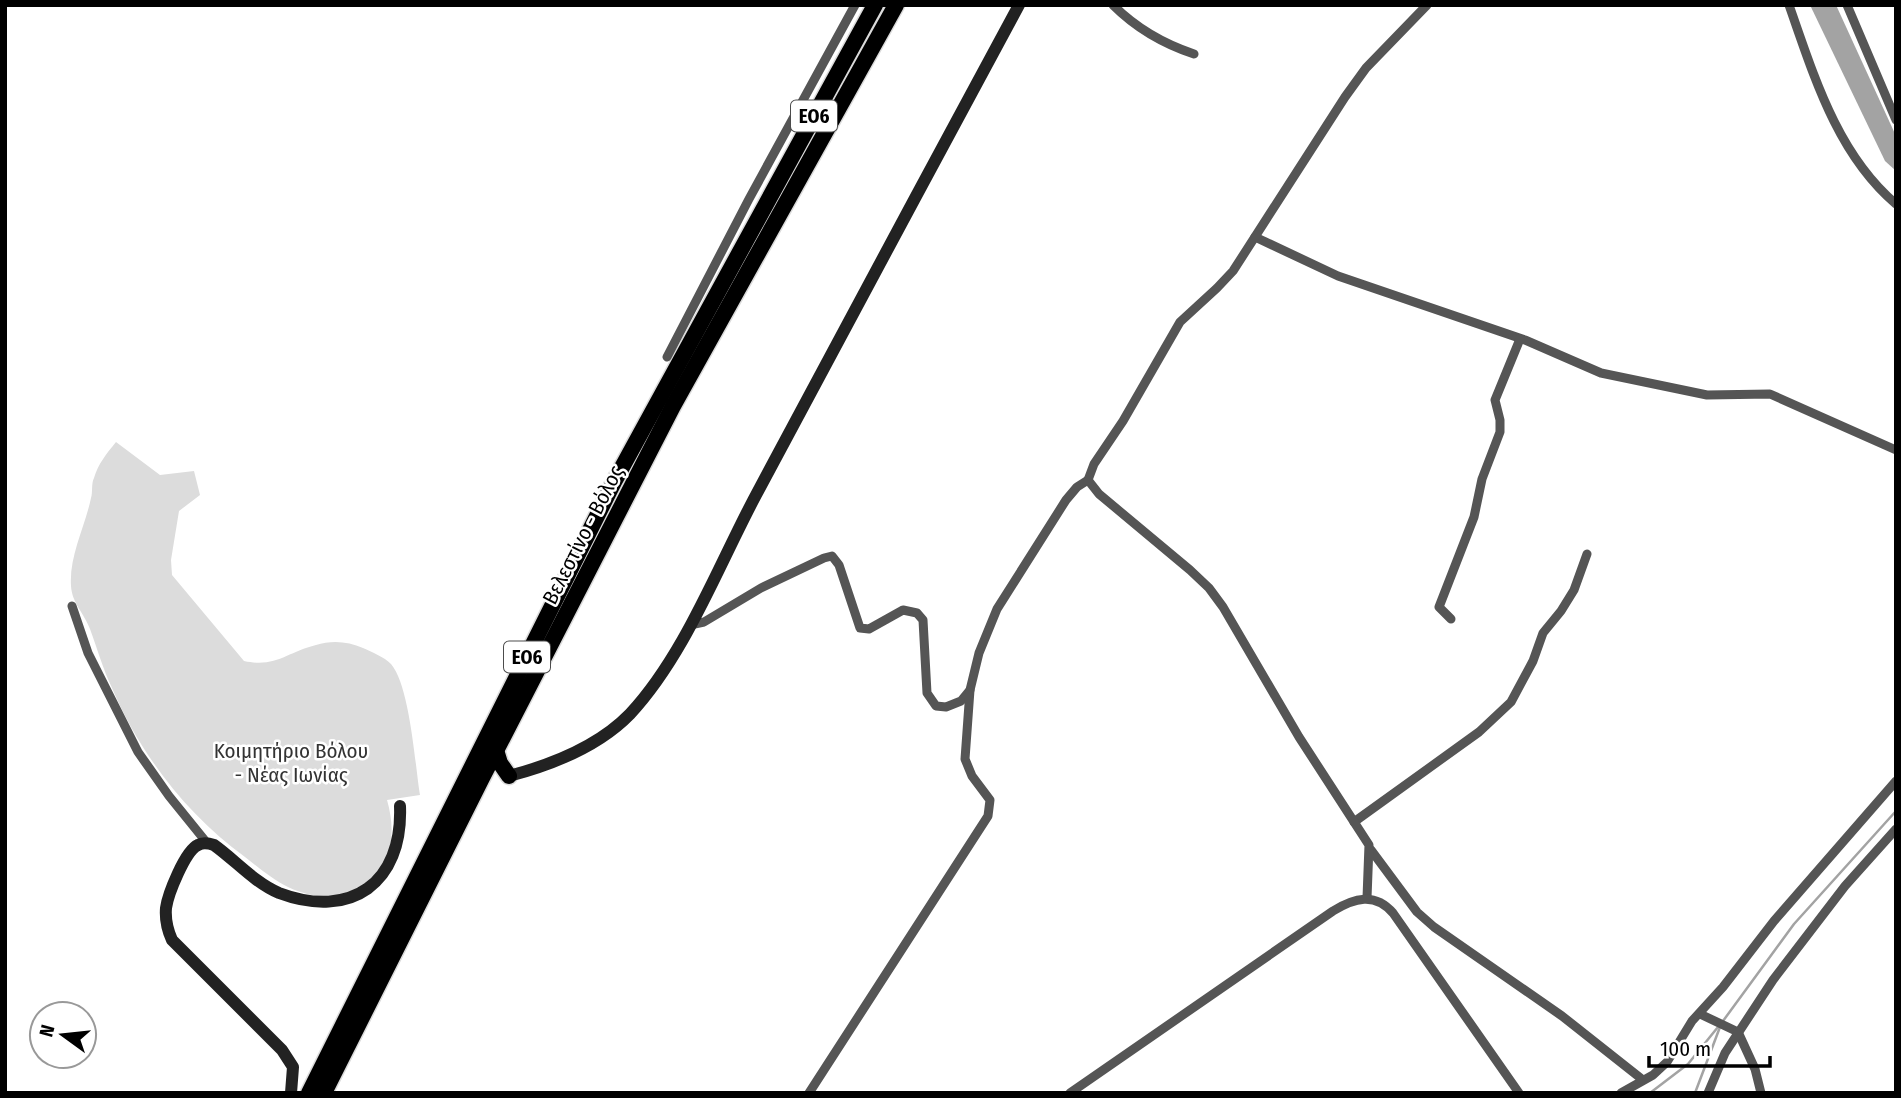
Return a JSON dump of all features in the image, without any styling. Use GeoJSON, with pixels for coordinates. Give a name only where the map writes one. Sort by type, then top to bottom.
{"type":"FeatureCollection","features":[{"type":"Feature","properties":{"kind":"highway","name":"Βελεστίνο - Βόλος"},"geometry":{"type":"LineString","coordinates":[[309,1093],[706,297],[875,5]]}},
{"type":"Feature","properties":{"kind":"highway","name":"Βελεστίνο - Βόλος"},"geometry":{"type":"LineString","coordinates":[[324,1093],[673,406],[896,5]]}},
{"type":"Feature","properties":{"kind":"highway"},"geometry":{"type":"LineString","coordinates":[[784,210],[831,140],[908,5]]}},
{"type":"Feature","properties":{"kind":"highway"},"geometry":{"type":"LineString","coordinates":[[496,750],[500,763],[509,776]]}},
{"type":"Feature","properties":{"kind":"highway"},"geometry":{"type":"LineString","coordinates":[[482,778],[509,776]]}},
{"type":"Feature","properties":{"kind":"street"},"geometry":{"type":"LineString","coordinates":[[667,357],[706,297],[855,5]]}},
{"type":"Feature","properties":{"kind":"street"},"geometry":{"type":"LineString","coordinates":[[509,776],[548,765],[606,733],[627,717],[658,680],[690,625],[1019,5]]}},
{"type":"Feature","properties":{"kind":"street"},"geometry":{"type":"LineString","coordinates":[[1113,5],[1145,31],[1194,54]]}},
{"type":"Feature","properties":{"kind":"street"},"geometry":{"type":"LineString","coordinates":[[809,1093],[988,816],[990,800],[972,776],[965,760],[970,690],[979,653],[997,608],[1066,500],[1077,487],[1088,480],[1094,464],[1123,421],[1180,322],[1224,281],[1352,87],[1381,52],[1427,5]]}},
{"type":"Feature","properties":{"kind":"street"},"geometry":{"type":"LineString","coordinates":[[1789,5],[1817,83],[1843,139],[1877,186],[1896,204]]}},
{"type":"Feature","properties":{"kind":"street"},"geometry":{"type":"LineString","coordinates":[[1847,5],[1896,120]]}},
{"type":"Feature","properties":{"kind":"street"},"geometry":{"type":"LineString","coordinates":[[1255,237],[1338,276],[1520,339],[1601,373],[1714,396],[1770,394],[1896,450]]}},
{"type":"Feature","properties":{"kind":"street"},"geometry":{"type":"LineString","coordinates":[[1451,619],[1439,609],[1474,517],[1482,479],[1500,432],[1495,400],[1520,339]]}},
{"type":"Feature","properties":{"kind":"street"},"geometry":{"type":"LineString","coordinates":[[1088,480],[1098,494],[1177,559],[1215,596],[1370,849],[1417,912],[1434,927],[1562,1016],[1643,1080]]}},
{"type":"Feature","properties":{"kind":"street"},"geometry":{"type":"LineString","coordinates":[[1354,822],[1479,732],[1511,702],[1533,662],[1543,633],[1574,590],[1587,554]]}},
{"type":"Feature","properties":{"kind":"street"},"geometry":{"type":"LineString","coordinates":[[690,625],[704,622],[761,588],[832,556],[839,565],[860,628],[869,629],[903,610],[917,614],[923,620],[927,693],[936,706],[946,707],[961,701],[970,690]]}},
{"type":"Feature","properties":{"kind":"street"},"geometry":{"type":"LineString","coordinates":[[72,606],[88,653],[138,752],[207,843]]}},
{"type":"Feature","properties":{"kind":"street"},"geometry":{"type":"LineString","coordinates":[[1621,1093],[1658,1071],[1667,1062],[1688,1026],[1774,920],[1896,781]]}},
{"type":"Feature","properties":{"kind":"street"},"geometry":{"type":"LineString","coordinates":[[291,1093],[293,1067],[282,1050],[181,949],[168,931],[166,907],[173,885],[192,849],[207,843],[214,845],[280,893],[305,899],[338,900],[363,892],[382,878],[392,857],[399,833],[400,806]]}},
{"type":"Feature","properties":{"kind":"street"},"geometry":{"type":"LineString","coordinates":[[1708,1093],[1725,1053],[1803,939],[1845,886],[1896,829]]}},
{"type":"Feature","properties":{"kind":"street"},"geometry":{"type":"LineString","coordinates":[[1367,898],[1370,849]]}},
{"type":"Feature","properties":{"kind":"street"},"geometry":{"type":"LineString","coordinates":[[1070,1093],[1333,911],[1352,901],[1367,898],[1382,903],[1393,913],[1519,1093]]}},
{"type":"Feature","properties":{"kind":"street"},"geometry":{"type":"LineString","coordinates":[[1700,1014],[1738,1032],[1755,1069],[1760,1093]]}},
{"type":"Feature","properties":{"kind":"green space","name":"Κοιμητήριο Βόλου - Νέας Ιωνίας"},"geometry":{"type":"Polygon","coordinates":[[[116,442],[160,475],[194,471],[200,495],[179,511],[171,560],[172,575],[244,661],[273,661],[316,645],[339,642],[357,646],[381,657],[391,664],[397,675],[407,707],[420,795],[387,800],[392,832],[385,863],[371,878],[352,891],[331,896],[310,895],[288,887],[260,869],[204,822],[167,782],[123,712],[71,586],[72,564],[92,496],[93,480],[100,463],[116,442]]]}},
{"type":"Feature","properties":{"kind":"shaded area"},"geometry":{"type":"Polygon","coordinates":[[[1810,5],[1836,5],[1896,136],[1896,171],[1885,161],[1810,5]]]}},
{"type":"Feature","properties":{"kind":"waterway"},"geometry":{"type":"LineString","coordinates":[[1723,1021],[1794,924],[1896,811]]}},
{"type":"Feature","properties":{"kind":"waterway"},"geometry":{"type":"LineString","coordinates":[[1650,1093],[1688,1064],[1718,1027]]}},
{"type":"Feature","properties":{"kind":"waterway"},"geometry":{"type":"LineString","coordinates":[[1695,1093],[1720,1027]]}}]}
